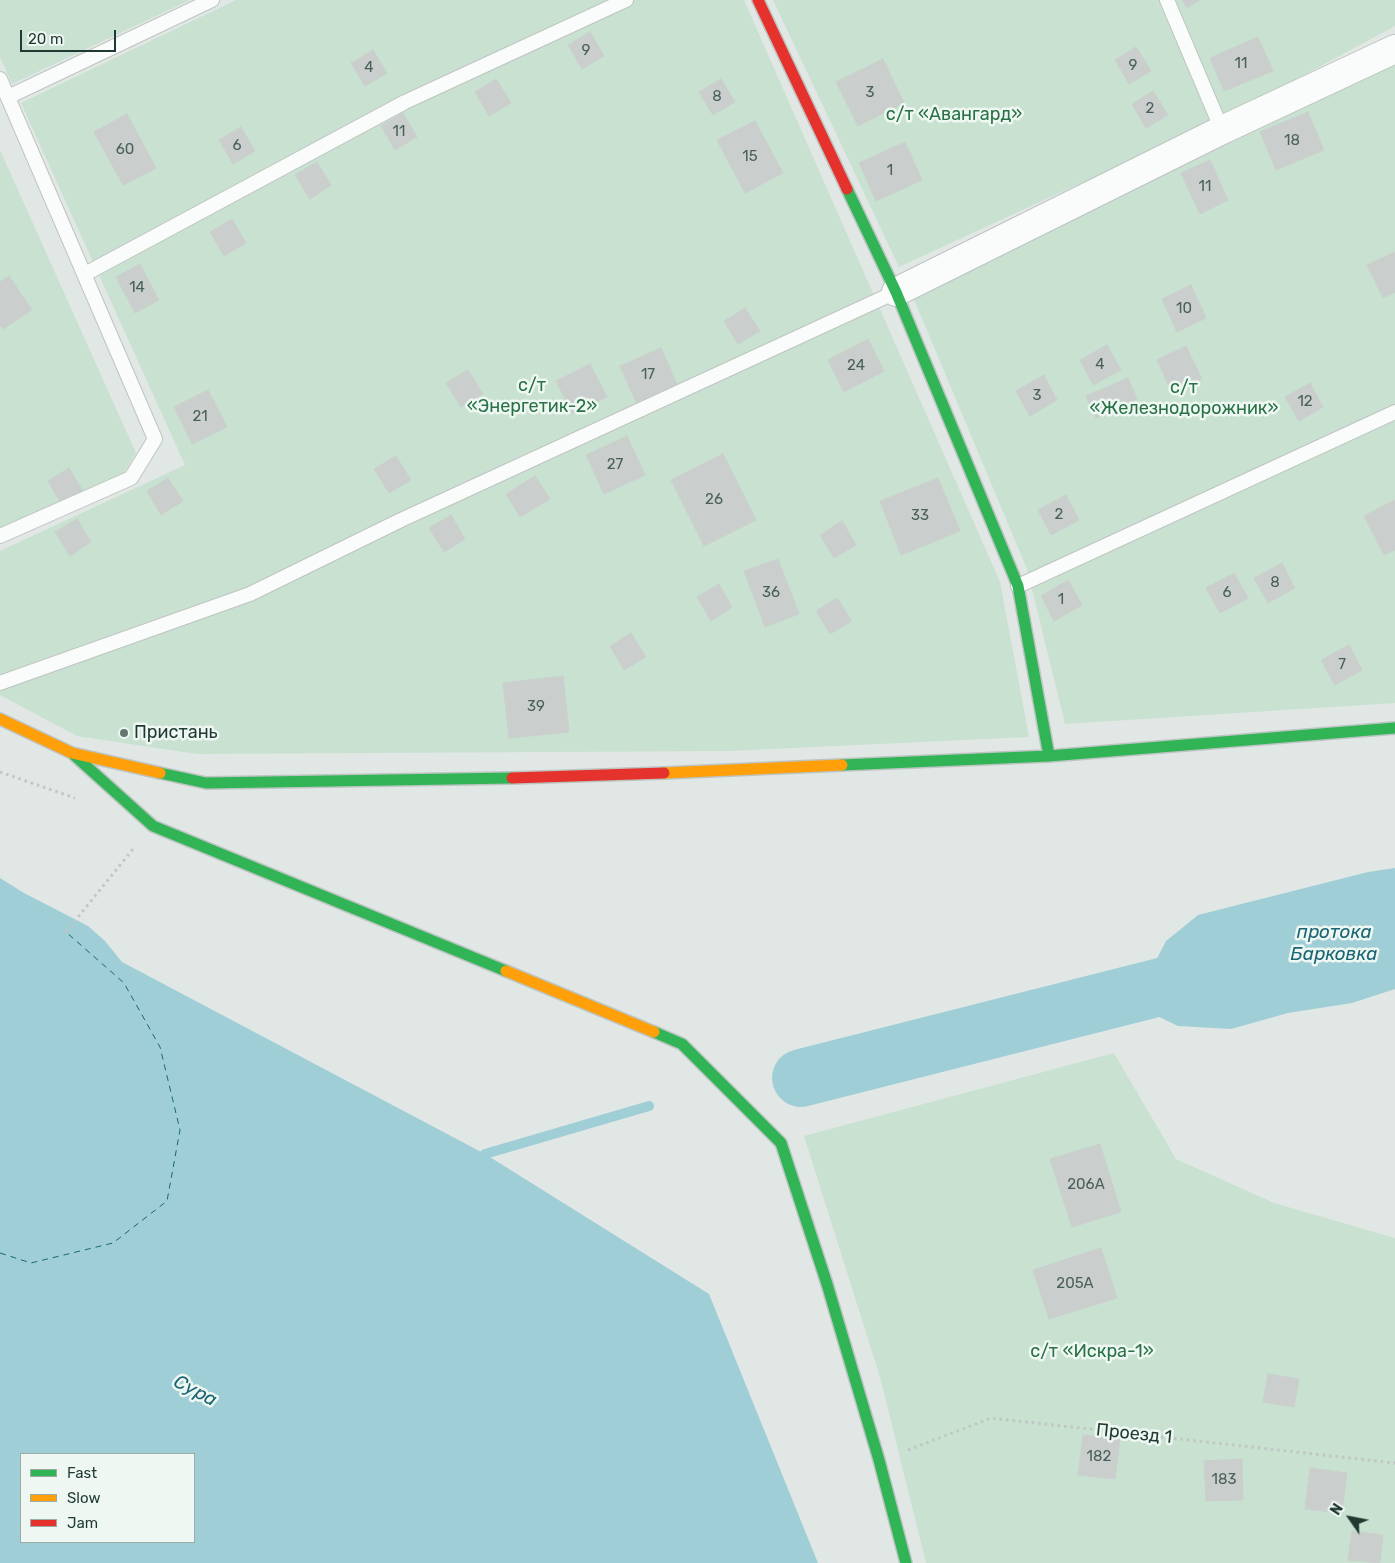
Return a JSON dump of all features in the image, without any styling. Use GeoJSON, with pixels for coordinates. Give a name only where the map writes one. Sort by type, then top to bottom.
{"type":"FeatureCollection","features":[{"type":"Feature","properties":{"kind":"street"},"geometry":{"type":"LineString","coordinates":[[758,0],[896,292],[1018,586],[1049,756]]}},
{"type":"Feature","properties":{"kind":"street"},"geometry":{"type":"LineString","coordinates":[[896,292],[1222,130],[1395,48]]}},
{"type":"Feature","properties":{"kind":"street"},"geometry":{"type":"LineString","coordinates":[[0,719],[72,753],[206,783],[585,776],[1049,756],[1395,728]]}},
{"type":"Feature","properties":{"kind":"street"},"geometry":{"type":"LineString","coordinates":[[72,753],[153,826],[682,1044],[781,1143],[827,1284],[879,1460],[906,1563]]}},
{"type":"Feature","properties":{"kind":"lane"},"geometry":{"type":"LineString","coordinates":[[8,97],[212,0]]}},
{"type":"Feature","properties":{"kind":"lane"},"geometry":{"type":"LineString","coordinates":[[85,274],[405,102],[626,0]]}},
{"type":"Feature","properties":{"kind":"lane"},"geometry":{"type":"LineString","coordinates":[[1167,0],[1222,130]]}},
{"type":"Feature","properties":{"kind":"lane"},"geometry":{"type":"LineString","coordinates":[[0,79],[155,439],[132,478],[0,536]]}},
{"type":"Feature","properties":{"kind":"lane"},"geometry":{"type":"LineString","coordinates":[[0,683],[250,594],[400,520],[896,292]]}},
{"type":"Feature","properties":{"kind":"lane"},"geometry":{"type":"LineString","coordinates":[[1018,586],[1395,412]]}},
{"type":"Feature","properties":{"kind":"path"},"geometry":{"type":"LineString","coordinates":[[66,932],[153,826]]}},
{"type":"Feature","properties":{"kind":"path","name":"Проезд 1"},"geometry":{"type":"LineString","coordinates":[[879,1460],[991,1418],[1395,1463]]}},
{"type":"Feature","properties":{"kind":"green space"},"geometry":{"type":"Polygon","coordinates":[[[0,0],[190,0],[12,84],[0,57],[0,0]]]}},
{"type":"Feature","properties":{"kind":"green space","name":"с/т «Энергетик-2»"},"geometry":{"type":"Polygon","coordinates":[[[236,0],[744,0],[1000,582],[1029,737],[729,751],[197,754],[77,736],[0,695],[0,551],[185,465],[21,103],[236,0]]]}},
{"type":"Feature","properties":{"kind":"green space","name":"с/т «Авангард»"},"geometry":{"type":"Polygon","coordinates":[[[773,0],[1395,0],[1395,26],[1241,109],[899,267],[773,0]]]}},
{"type":"Feature","properties":{"kind":"green space","name":"с/т «Железнодорожник»"},"geometry":{"type":"Polygon","coordinates":[[[1395,59],[1395,703],[1065,724],[1027,569],[913,297],[1395,59]]]}},
{"type":"Feature","properties":{"kind":"green space"},"geometry":{"type":"Polygon","coordinates":[[[0,150],[136,453],[124,473],[0,529],[0,150]]]}},
{"type":"Feature","properties":{"kind":"green space","name":"с/т «Искра-1»"},"geometry":{"type":"Polygon","coordinates":[[[1114,1053],[1176,1159],[1274,1203],[1395,1238],[1395,1563],[926,1563],[880,1377],[804,1136],[1114,1053]]]}},
{"type":"Feature","properties":{"kind":"water","name":"протока Барковка"},"geometry":{"type":"Polygon","coordinates":[[[1395,868],[1395,989],[1352,1003],[1288,1013],[1231,1029],[1178,1026],[1155,1015],[1153,966],[1166,941],[1198,915],[1368,872],[1395,868]]]}},
{"type":"Feature","properties":{"kind":"water","name":"Сура"},"geometry":{"type":"Polygon","coordinates":[[[0,878],[24,893],[88,926],[105,941],[122,962],[485,1154],[709,1294],[818,1563],[0,1563],[0,878]]]}},
{"type":"Feature","properties":{"kind":"building"},"geometry":{"type":"Polygon","coordinates":[[[1182,0],[1200,0],[1187,8],[1182,0]]]}},
{"type":"Feature","properties":{"kind":"building"},"geometry":{"type":"Polygon","coordinates":[[[590,32],[604,56],[582,69],[568,45],[590,32]]]}},
{"type":"Feature","properties":{"kind":"building"},"geometry":{"type":"Polygon","coordinates":[[[1258,37],[1273,71],[1224,91],[1210,58],[1258,37]]]}},
{"type":"Feature","properties":{"kind":"building"},"geometry":{"type":"Polygon","coordinates":[[[1136,47],[1151,71],[1129,84],[1115,60],[1136,47]]]}},
{"type":"Feature","properties":{"kind":"building"},"geometry":{"type":"Polygon","coordinates":[[[373,50],[387,73],[365,86],[351,63],[373,50]]]}},
{"type":"Feature","properties":{"kind":"building"},"geometry":{"type":"Polygon","coordinates":[[[883,59],[904,103],[858,126],[836,82],[883,59]]]}},
{"type":"Feature","properties":{"kind":"building"},"geometry":{"type":"Polygon","coordinates":[[[496,79],[511,103],[489,116],[475,92],[496,79]]]}},
{"type":"Feature","properties":{"kind":"building"},"geometry":{"type":"Polygon","coordinates":[[[721,79],[735,102],[713,115],[699,92],[721,79]]]}},
{"type":"Feature","properties":{"kind":"building"},"geometry":{"type":"Polygon","coordinates":[[[1153,91],[1168,115],[1146,128],[1132,104],[1153,91]]]}},
{"type":"Feature","properties":{"kind":"building"},"geometry":{"type":"Polygon","coordinates":[[[1308,112],[1324,150],[1276,170],[1260,132],[1308,112]]]}},
{"type":"Feature","properties":{"kind":"building"},"geometry":{"type":"Polygon","coordinates":[[[403,113],[417,137],[395,150],[381,126],[403,113]]]}},
{"type":"Feature","properties":{"kind":"building"},"geometry":{"type":"Polygon","coordinates":[[[127,114],[156,168],[123,185],[94,132],[127,114]]]}},
{"type":"Feature","properties":{"kind":"building"},"geometry":{"type":"Polygon","coordinates":[[[755,121],[783,173],[745,193],[717,140],[755,121]]]}},
{"type":"Feature","properties":{"kind":"building"},"geometry":{"type":"Polygon","coordinates":[[[241,127],[255,151],[233,164],[219,140],[241,127]]]}},
{"type":"Feature","properties":{"kind":"building"},"geometry":{"type":"Polygon","coordinates":[[[905,142],[922,180],[876,201],[859,163],[905,142]]]}},
{"type":"Feature","properties":{"kind":"building"},"geometry":{"type":"Polygon","coordinates":[[[1210,160],[1228,200],[1200,214],[1181,173],[1210,160]]]}},
{"type":"Feature","properties":{"kind":"building"},"geometry":{"type":"Polygon","coordinates":[[[317,162],[331,185],[310,199],[295,175],[317,162]]]}},
{"type":"Feature","properties":{"kind":"building"},"geometry":{"type":"Polygon","coordinates":[[[232,219],[246,243],[224,256],[210,232],[232,219]]]}},
{"type":"Feature","properties":{"kind":"building"},"geometry":{"type":"Polygon","coordinates":[[[1395,252],[1395,292],[1383,298],[1367,265],[1395,252]]]}},
{"type":"Feature","properties":{"kind":"building"},"geometry":{"type":"Polygon","coordinates":[[[140,264],[159,300],[135,313],[116,277],[140,264]]]}},
{"type":"Feature","properties":{"kind":"building"},"geometry":{"type":"Polygon","coordinates":[[[9,276],[32,310],[3,329],[0,325],[0,282],[9,276]]]}},
{"type":"Feature","properties":{"kind":"building"},"geometry":{"type":"Polygon","coordinates":[[[1191,285],[1206,318],[1177,332],[1162,299],[1191,285]]]}},
{"type":"Feature","properties":{"kind":"building"},"geometry":{"type":"Polygon","coordinates":[[[745,308],[760,331],[738,344],[724,321],[745,308]]]}},
{"type":"Feature","properties":{"kind":"building"},"geometry":{"type":"Polygon","coordinates":[[[868,339],[884,371],[844,392],[828,360],[868,339]]]}},
{"type":"Feature","properties":{"kind":"building"},"geometry":{"type":"Polygon","coordinates":[[[1107,345],[1121,370],[1093,385],[1080,360],[1107,345]]]}},
{"type":"Feature","properties":{"kind":"building"},"geometry":{"type":"Polygon","coordinates":[[[1186,346],[1202,379],[1172,393],[1157,360],[1186,346]]]}},
{"type":"Feature","properties":{"kind":"building"},"geometry":{"type":"Polygon","coordinates":[[[661,348],[677,384],[636,402],[620,366],[661,348]]]}},
{"type":"Feature","properties":{"kind":"building"},"geometry":{"type":"Polygon","coordinates":[[[590,364],[607,397],[573,414],[556,381],[590,364]]]}},
{"type":"Feature","properties":{"kind":"building"},"geometry":{"type":"Polygon","coordinates":[[[468,370],[483,394],[461,407],[446,383],[468,370]]]}},
{"type":"Feature","properties":{"kind":"building"},"geometry":{"type":"Polygon","coordinates":[[[1044,375],[1057,400],[1030,416],[1016,391],[1044,375]]]}},
{"type":"Feature","properties":{"kind":"building"},"geometry":{"type":"Polygon","coordinates":[[[1128,378],[1137,399],[1096,418],[1086,396],[1128,378]]]}},
{"type":"Feature","properties":{"kind":"building"},"geometry":{"type":"Polygon","coordinates":[[[1310,383],[1323,407],[1299,421],[1285,397],[1310,383]]]}},
{"type":"Feature","properties":{"kind":"building"},"geometry":{"type":"Polygon","coordinates":[[[208,390],[227,427],[192,444],[174,407],[208,390]]]}},
{"type":"Feature","properties":{"kind":"building"},"geometry":{"type":"Polygon","coordinates":[[[627,436],[645,475],[604,494],[586,455],[627,436]]]}},
{"type":"Feature","properties":{"kind":"building"},"geometry":{"type":"Polygon","coordinates":[[[723,454],[756,520],[704,546],[671,480],[723,454]]]}},
{"type":"Feature","properties":{"kind":"building"},"geometry":{"type":"Polygon","coordinates":[[[396,456],[411,480],[389,493],[374,469],[396,456]]]}},
{"type":"Feature","properties":{"kind":"building"},"geometry":{"type":"Polygon","coordinates":[[[69,468],[83,491],[62,505],[48,481],[69,468]]]}},
{"type":"Feature","properties":{"kind":"building"},"geometry":{"type":"Polygon","coordinates":[[[535,476],[550,499],[520,517],[506,494],[535,476]]]}},
{"type":"Feature","properties":{"kind":"building"},"geometry":{"type":"Polygon","coordinates":[[[168,478],[183,501],[161,515],[147,491],[168,478]]]}},
{"type":"Feature","properties":{"kind":"building"},"geometry":{"type":"Polygon","coordinates":[[[938,478],[960,531],[901,555],[880,501],[938,478]]]}},
{"type":"Feature","properties":{"kind":"building"},"geometry":{"type":"Polygon","coordinates":[[[1066,495],[1079,520],[1051,535],[1038,510],[1066,495]]]}},
{"type":"Feature","properties":{"kind":"building"},"geometry":{"type":"Polygon","coordinates":[[[1395,500],[1395,550],[1384,555],[1364,516],[1395,500]]]}},
{"type":"Feature","properties":{"kind":"building"},"geometry":{"type":"Polygon","coordinates":[[[451,515],[465,539],[444,552],[429,528],[451,515]]]}},
{"type":"Feature","properties":{"kind":"building"},"geometry":{"type":"Polygon","coordinates":[[[77,519],[91,542],[70,556],[55,532],[77,519]]]}},
{"type":"Feature","properties":{"kind":"building"},"geometry":{"type":"Polygon","coordinates":[[[842,521],[856,545],[834,558],[820,535],[842,521]]]}},
{"type":"Feature","properties":{"kind":"building"},"geometry":{"type":"Polygon","coordinates":[[[778,559],[799,614],[765,627],[744,571],[778,559]]]}},
{"type":"Feature","properties":{"kind":"building"},"geometry":{"type":"Polygon","coordinates":[[[1282,563],[1295,588],[1268,603],[1254,578],[1282,563]]]}},
{"type":"Feature","properties":{"kind":"building"},"geometry":{"type":"Polygon","coordinates":[[[1234,573],[1248,598],[1220,613],[1206,588],[1234,573]]]}},
{"type":"Feature","properties":{"kind":"building"},"geometry":{"type":"Polygon","coordinates":[[[1068,580],[1082,605],[1054,621],[1041,596],[1068,580]]]}},
{"type":"Feature","properties":{"kind":"building"},"geometry":{"type":"Polygon","coordinates":[[[719,584],[732,607],[711,621],[697,597],[719,584]]]}},
{"type":"Feature","properties":{"kind":"building"},"geometry":{"type":"Polygon","coordinates":[[[837,598],[852,621],[830,634],[816,611],[837,598]]]}},
{"type":"Feature","properties":{"kind":"building"},"geometry":{"type":"Polygon","coordinates":[[[631,633],[646,657],[624,670],[610,646],[631,633]]]}},
{"type":"Feature","properties":{"kind":"building"},"geometry":{"type":"Polygon","coordinates":[[[1349,645],[1362,670],[1335,685],[1321,660],[1349,645]]]}},
{"type":"Feature","properties":{"kind":"building"},"geometry":{"type":"Polygon","coordinates":[[[563,676],[569,732],[509,738],[503,683],[563,676]]]}},
{"type":"Feature","properties":{"kind":"building"},"geometry":{"type":"Polygon","coordinates":[[[1100,1144],[1121,1212],[1072,1227],[1050,1159],[1100,1144]]]}},
{"type":"Feature","properties":{"kind":"building"},"geometry":{"type":"Polygon","coordinates":[[[1101,1248],[1117,1298],[1049,1319],[1033,1270],[1101,1248]]]}},
{"type":"Feature","properties":{"kind":"building"},"geometry":{"type":"Polygon","coordinates":[[[1268,1374],[1299,1379],[1294,1407],[1263,1402],[1268,1374]]]}},
{"type":"Feature","properties":{"kind":"building"},"geometry":{"type":"Polygon","coordinates":[[[1083,1435],[1120,1439],[1115,1479],[1078,1475],[1083,1435]]]}},
{"type":"Feature","properties":{"kind":"building"},"geometry":{"type":"Polygon","coordinates":[[[1242,1459],[1243,1500],[1206,1501],[1204,1461],[1242,1459]]]}},
{"type":"Feature","properties":{"kind":"building"},"geometry":{"type":"Polygon","coordinates":[[[1310,1468],[1347,1473],[1342,1513],[1305,1509],[1310,1468]]]}},
{"type":"Feature","properties":{"kind":"building"},"geometry":{"type":"Polygon","coordinates":[[[1352,1531],[1383,1535],[1380,1563],[1348,1560],[1352,1531]]]}},
{"type":"Feature","properties":{"kind":"waterway"},"geometry":{"type":"LineString","coordinates":[[801,1078],[1192,979],[1231,971]]}},
{"type":"Feature","properties":{"kind":"waterway"},"geometry":{"type":"LineString","coordinates":[[485,1154],[649,1106]]}},
{"type":"Feature","properties":{"kind":"ferry route"},"geometry":{"type":"LineString","coordinates":[[0,1253],[31,1263],[113,1243],[167,1201],[180,1130],[160,1047],[124,983],[66,932]]}},
{"type":"Feature","properties":{"kind":"traffic: fast"},"geometry":{"type":"LineString","coordinates":[[847,189],[896,292],[1018,586],[1049,756]]}},
{"type":"Feature","properties":{"kind":"traffic: fast"},"geometry":{"type":"LineString","coordinates":[[842,765],[1049,756],[1395,728]]}},
{"type":"Feature","properties":{"kind":"traffic: fast"},"geometry":{"type":"LineString","coordinates":[[74,755],[153,826],[506,971]]}},
{"type":"Feature","properties":{"kind":"traffic: fast"},"geometry":{"type":"LineString","coordinates":[[160,773],[206,783],[512,778]]}},
{"type":"Feature","properties":{"kind":"traffic: fast"},"geometry":{"type":"LineString","coordinates":[[654,1032],[682,1044],[781,1143],[827,1284],[879,1460],[906,1563]]}},
{"type":"Feature","properties":{"kind":"traffic: slow"},"geometry":{"type":"LineString","coordinates":[[0,719],[72,753],[160,773]]}},
{"type":"Feature","properties":{"kind":"traffic: slow"},"geometry":{"type":"LineString","coordinates":[[664,773],[842,765]]}},
{"type":"Feature","properties":{"kind":"traffic: slow"},"geometry":{"type":"LineString","coordinates":[[506,971],[654,1032]]}},
{"type":"Feature","properties":{"kind":"traffic: jam"},"geometry":{"type":"LineString","coordinates":[[758,0],[847,189]]}},
{"type":"Feature","properties":{"kind":"traffic: jam"},"geometry":{"type":"LineString","coordinates":[[512,778],[664,773]]}},
{"type":"Feature","properties":{"kind":"place","name":"Пристань"},"geometry":{"type":"Point","coordinates":[124,733]}}]}
